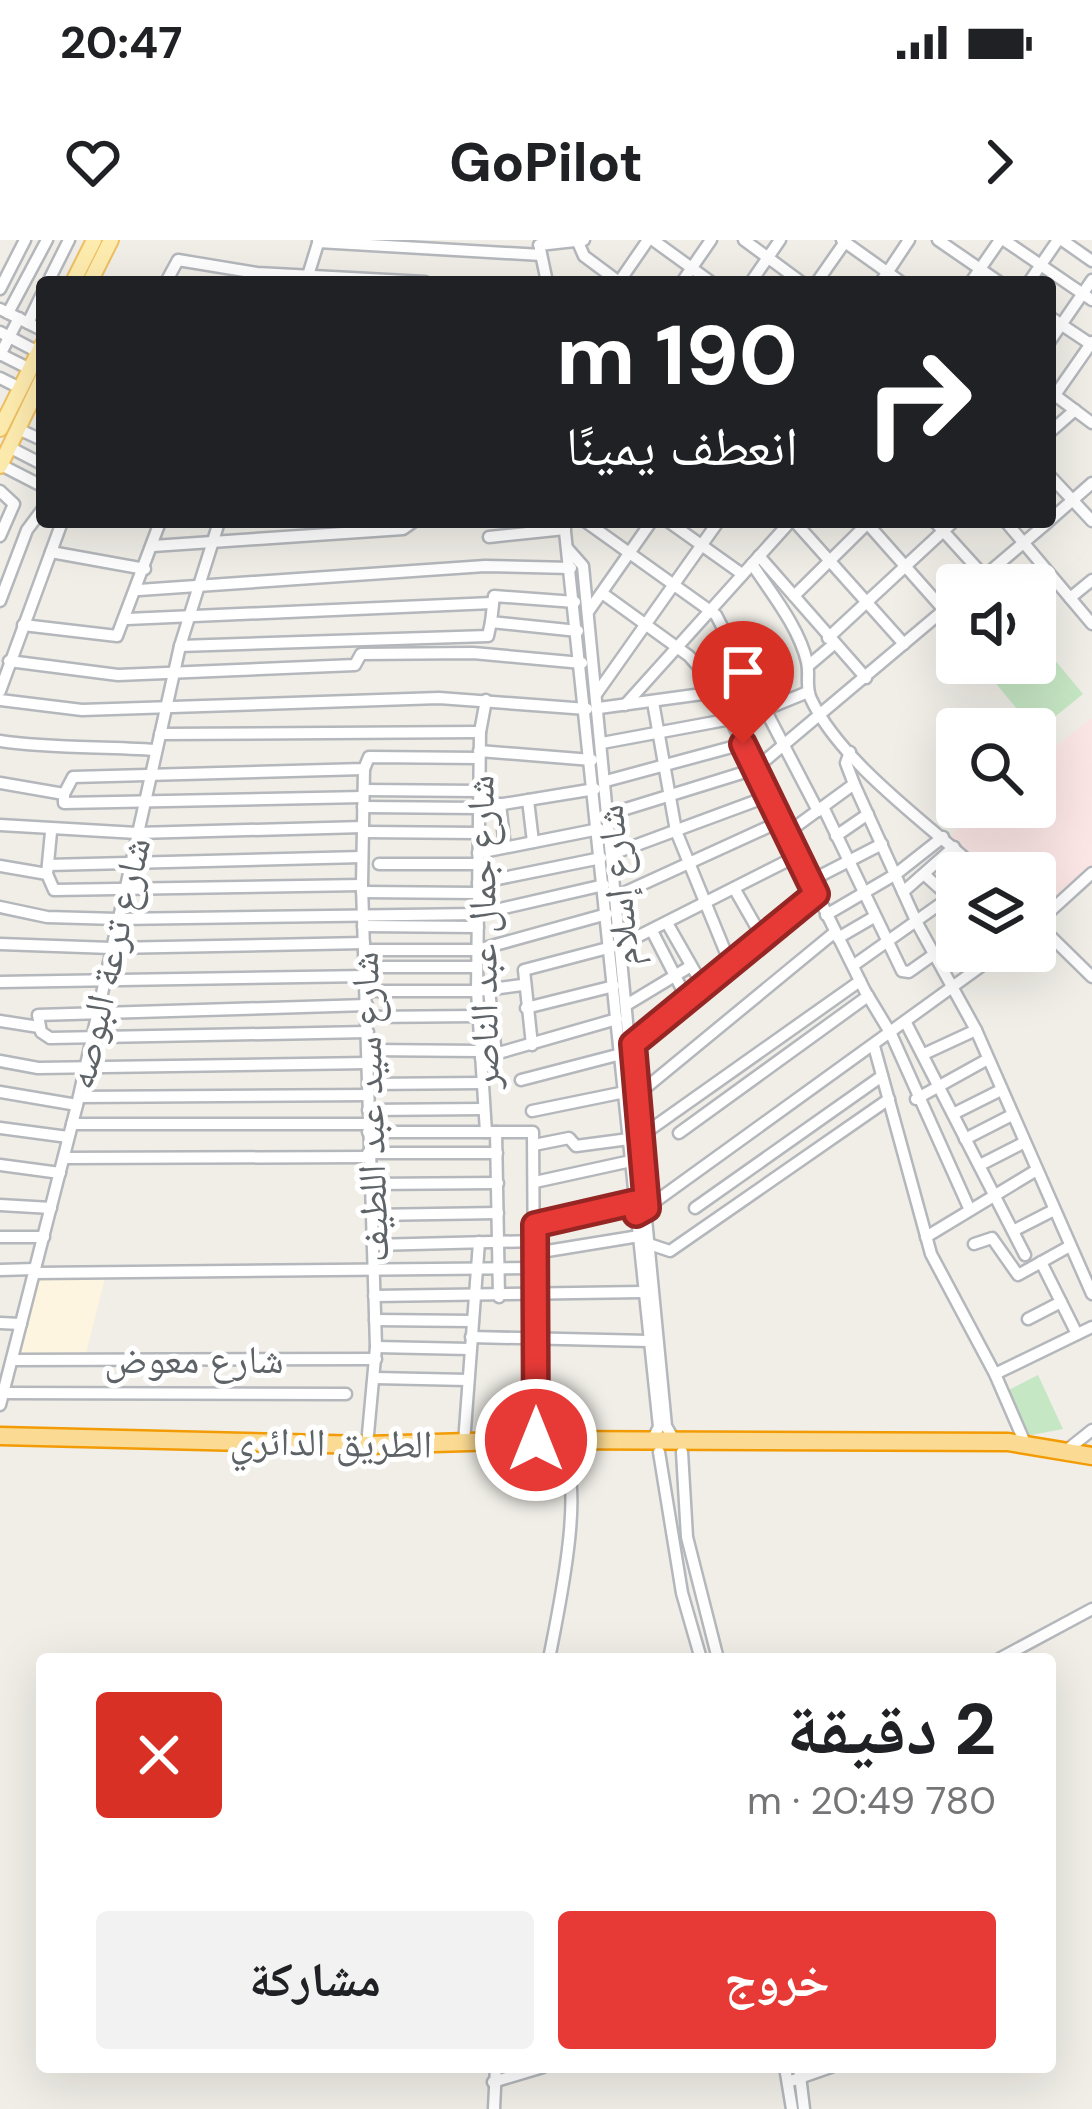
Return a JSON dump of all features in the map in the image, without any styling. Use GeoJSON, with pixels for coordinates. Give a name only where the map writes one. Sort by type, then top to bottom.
{"type":"FeatureCollection","features":[{"type":"Feature","properties":{"kind":"highway","name":"الطريق الدائري"},"geometry":{"type":"LineString","coordinates":[[1,1437],[753,1446],[1084,1459]]}},
{"type":"Feature","properties":{"kind":"highway","name":"الطريق الدائري"},"geometry":{"type":"LineString","coordinates":[[1,1437],[464,1443],[586,1452],[667,1447]]}},
{"type":"Feature","properties":{"kind":"highway","name":"الطريق الدائري"},"geometry":{"type":"LineString","coordinates":[[777,1447],[1024,1443],[1084,1459]]}},
{"type":"Feature","properties":{"kind":"main road"},"geometry":{"type":"LineString","coordinates":[[93,276],[111,240]]}},
{"type":"Feature","properties":{"kind":"main road"},"geometry":{"type":"LineString","coordinates":[[74,276],[83,242]]}},
{"type":"Feature","properties":{"kind":"main road"},"geometry":{"type":"LineString","coordinates":[[5,445],[34,384]]}},
{"type":"Feature","properties":{"kind":"street"},"geometry":{"type":"LineString","coordinates":[[34,384],[0,354],[47,240]]}},
{"type":"Feature","properties":{"kind":"street"},"geometry":{"type":"LineString","coordinates":[[308,276],[318,241],[540,246],[579,240],[584,256],[611,276]]}},
{"type":"Feature","properties":{"kind":"street"},"geometry":{"type":"LineString","coordinates":[[624,276],[651,240],[703,276]]}},
{"type":"Feature","properties":{"kind":"street"},"geometry":{"type":"LineString","coordinates":[[686,276],[711,240]]}},
{"type":"Feature","properties":{"kind":"street"},"geometry":{"type":"LineString","coordinates":[[744,240],[793,276]]}},
{"type":"Feature","properties":{"kind":"street"},"geometry":{"type":"LineString","coordinates":[[755,276],[780,240]]}},
{"type":"Feature","properties":{"kind":"street"},"geometry":{"type":"LineString","coordinates":[[885,276],[910,240]]}},
{"type":"Feature","properties":{"kind":"street"},"geometry":{"type":"LineString","coordinates":[[938,240],[990,276]]}},
{"type":"Feature","properties":{"kind":"street"},"geometry":{"type":"LineString","coordinates":[[975,276],[1002,240],[1087,297]]}},
{"type":"Feature","properties":{"kind":"street"},"geometry":{"type":"LineString","coordinates":[[1033,276],[1060,240],[1092,261]]}},
{"type":"Feature","properties":{"kind":"street"},"geometry":{"type":"LineString","coordinates":[[821,276],[843,241],[883,276]]}},
{"type":"Feature","properties":{"kind":"street"},"geometry":{"type":"LineString","coordinates":[[55,276],[83,242]]}},
{"type":"Feature","properties":{"kind":"street"},"geometry":{"type":"LineString","coordinates":[[540,246],[547,276]]}},
{"type":"Feature","properties":{"kind":"street"},"geometry":{"type":"LineString","coordinates":[[18,248],[32,270],[42,276]]}},
{"type":"Feature","properties":{"kind":"street"},"geometry":{"type":"LineString","coordinates":[[1,286],[18,248]]}},
{"type":"Feature","properties":{"kind":"street"},"geometry":{"type":"LineString","coordinates":[[169,276],[178,260],[263,276]]}},
{"type":"Feature","properties":{"kind":"street"},"geometry":{"type":"LineString","coordinates":[[1056,333],[1087,297],[1092,280]]}},
{"type":"Feature","properties":{"kind":"street"},"geometry":{"type":"LineString","coordinates":[[1056,321],[1092,344],[1056,389]]}},
{"type":"Feature","properties":{"kind":"street"},"geometry":{"type":"LineString","coordinates":[[5,335],[36,347]]}},
{"type":"Feature","properties":{"kind":"street"},"geometry":{"type":"LineString","coordinates":[[0,378],[34,384]]}},
{"type":"Feature","properties":{"kind":"street"},"geometry":{"type":"LineString","coordinates":[[1056,395],[1091,419]]}},
{"type":"Feature","properties":{"kind":"street"},"geometry":{"type":"LineString","coordinates":[[1056,427],[1075,410]]}},
{"type":"Feature","properties":{"kind":"street"},"geometry":{"type":"LineString","coordinates":[[5,445],[36,441]]}},
{"type":"Feature","properties":{"kind":"street"},"geometry":{"type":"LineString","coordinates":[[5,445],[36,472]]}},
{"type":"Feature","properties":{"kind":"street"},"geometry":{"type":"LineString","coordinates":[[5,445],[36,472]]}},
{"type":"Feature","properties":{"kind":"street"},"geometry":{"type":"LineString","coordinates":[[1056,482],[1092,521]]}},
{"type":"Feature","properties":{"kind":"street"},"geometry":{"type":"LineString","coordinates":[[1056,515],[1092,483]]}},
{"type":"Feature","properties":{"kind":"street"},"geometry":{"type":"LineString","coordinates":[[0,491],[14,502],[0,536]]}},
{"type":"Feature","properties":{"kind":"street"},"geometry":{"type":"LineString","coordinates":[[0,601],[4,578],[36,512]]}},
{"type":"Feature","properties":{"kind":"street"},"geometry":{"type":"LineString","coordinates":[[60,528],[6,659],[0,695],[76,710],[386,697],[593,708],[718,694],[752,682]]}},
{"type":"Feature","properties":{"kind":"street"},"geometry":{"type":"LineString","coordinates":[[22,625],[110,637],[121,633],[158,528]]}},
{"type":"Feature","properties":{"kind":"street","name":"شارع ترعة البوصه"},"geometry":{"type":"LineString","coordinates":[[2,1399],[78,1101],[180,646],[217,528]]}},
{"type":"Feature","properties":{"kind":"street"},"geometry":{"type":"LineString","coordinates":[[153,546],[405,528]]}},
{"type":"Feature","properties":{"kind":"street"},"geometry":{"type":"LineString","coordinates":[[489,537],[551,528]]}},
{"type":"Feature","properties":{"kind":"street","name":"شارع إسلام"},"geometry":{"type":"LineString","coordinates":[[565,528],[582,663],[602,742],[604,885],[633,1044],[631,1094],[640,1208],[667,1447]]}},
{"type":"Feature","properties":{"kind":"street"},"geometry":{"type":"LineString","coordinates":[[568,546],[581,528]]}},
{"type":"Feature","properties":{"kind":"street"},"geometry":{"type":"LineString","coordinates":[[593,528],[710,610],[836,836],[885,943],[906,973],[935,956]]}},
{"type":"Feature","properties":{"kind":"street"},"geometry":{"type":"LineString","coordinates":[[588,612],[647,528]]}},
{"type":"Feature","properties":{"kind":"street"},"geometry":{"type":"LineString","coordinates":[[677,528],[702,546],[751,564],[794,596],[866,678]]}},
{"type":"Feature","properties":{"kind":"street"},"geometry":{"type":"LineString","coordinates":[[597,694],[714,528]]}},
{"type":"Feature","properties":{"kind":"street"},"geometry":{"type":"LineString","coordinates":[[625,705],[787,528]]}},
{"type":"Feature","properties":{"kind":"street"},"geometry":{"type":"LineString","coordinates":[[798,528],[904,644]]}},
{"type":"Feature","properties":{"kind":"street"},"geometry":{"type":"LineString","coordinates":[[794,596],[862,528]]}},
{"type":"Feature","properties":{"kind":"street"},"geometry":{"type":"LineString","coordinates":[[871,528],[936,601]]}},
{"type":"Feature","properties":{"kind":"street"},"geometry":{"type":"LineString","coordinates":[[808,666],[941,528]]}},
{"type":"Feature","properties":{"kind":"street"},"geometry":{"type":"LineString","coordinates":[[946,528],[969,564]]}},
{"type":"Feature","properties":{"kind":"street"},"geometry":{"type":"LineString","coordinates":[[1012,528],[1092,624]]}},
{"type":"Feature","properties":{"kind":"street"},"geometry":{"type":"LineString","coordinates":[[998,564],[1041,528]]}},
{"type":"Feature","properties":{"kind":"street","name":"شارع إسلام"},"geometry":{"type":"LineString","coordinates":[[568,546],[581,560],[588,612],[597,694],[592,760],[602,820],[615,854],[619,895],[614,986],[621,1054],[631,1094]]}},
{"type":"Feature","properties":{"kind":"street"},"geometry":{"type":"LineString","coordinates":[[51,552],[145,569]]}},
{"type":"Feature","properties":{"kind":"street"},"geometry":{"type":"LineString","coordinates":[[751,564],[784,614],[808,666],[808,692],[821,716],[850,752],[958,852]]}},
{"type":"Feature","properties":{"kind":"street"},"geometry":{"type":"LineString","coordinates":[[139,590],[485,566],[571,568]]}},
{"type":"Feature","properties":{"kind":"street"},"geometry":{"type":"LineString","coordinates":[[1070,598],[1092,580]]}},
{"type":"Feature","properties":{"kind":"street"},"geometry":{"type":"LineString","coordinates":[[602,593],[699,666],[718,694],[891,1034],[916,1099],[969,1208]]}},
{"type":"Feature","properties":{"kind":"street"},"geometry":{"type":"LineString","coordinates":[[180,646],[488,636],[496,595],[575,602]]}},
{"type":"Feature","properties":{"kind":"street"},"geometry":{"type":"LineString","coordinates":[[128,620],[492,603]]}},
{"type":"Feature","properties":{"kind":"street"},"geometry":{"type":"LineString","coordinates":[[379,864],[478,858],[755,769],[786,748],[936,617]]}},
{"type":"Feature","properties":{"kind":"street"},"geometry":{"type":"LineString","coordinates":[[491,622],[578,631]]}},
{"type":"Feature","properties":{"kind":"street"},"geometry":{"type":"LineString","coordinates":[[699,666],[756,647],[782,700]]}},
{"type":"Feature","properties":{"kind":"street"},"geometry":{"type":"LineString","coordinates":[[6,659],[110,675],[355,665],[361,654],[473,653],[582,663]]}},
{"type":"Feature","properties":{"kind":"street"},"geometry":{"type":"LineString","coordinates":[[602,742],[734,725],[808,692]]}},
{"type":"Feature","properties":{"kind":"street","name":"شارع جمال عبد الناصر"},"geometry":{"type":"LineString","coordinates":[[486,700],[479,755],[477,967],[483,990],[478,1016],[484,1109],[497,1153],[499,1297]]}},
{"type":"Feature","properties":{"kind":"street"},"geometry":{"type":"LineString","coordinates":[[653,702],[676,831],[730,963]]}},
{"type":"Feature","properties":{"kind":"street"},"geometry":{"type":"LineString","coordinates":[[160,734],[480,732]]}},
{"type":"Feature","properties":{"kind":"street"},"geometry":{"type":"LineString","coordinates":[[0,741],[69,751],[91,746],[156,750]]}},
{"type":"Feature","properties":{"kind":"street"},"geometry":{"type":"LineString","coordinates":[[606,781],[743,744]]}},
{"type":"Feature","properties":{"kind":"street"},"geometry":{"type":"LineString","coordinates":[[850,752],[846,766],[854,784],[917,923],[976,1030],[1092,1294]]}},
{"type":"Feature","properties":{"kind":"street"},"geometry":{"type":"LineString","coordinates":[[479,791],[363,798],[64,803],[71,777],[364,769],[369,757],[592,760]]}},
{"type":"Feature","properties":{"kind":"street","name":"شارع سيد عبد اللطيف"},"geometry":{"type":"LineString","coordinates":[[364,769],[362,888],[376,1353],[367,1445]]}},
{"type":"Feature","properties":{"kind":"street"},"geometry":{"type":"LineString","coordinates":[[0,783],[64,794]]}},
{"type":"Feature","properties":{"kind":"street"},"geometry":{"type":"LineString","coordinates":[[619,895],[784,827],[854,784]]}},
{"type":"Feature","properties":{"kind":"street"},"geometry":{"type":"LineString","coordinates":[[363,798],[479,808],[595,789]]}},
{"type":"Feature","properties":{"kind":"street"},"geometry":{"type":"LineString","coordinates":[[615,854],[769,796]]}},
{"type":"Feature","properties":{"kind":"street"},"geometry":{"type":"LineString","coordinates":[[528,800],[533,842]]}},
{"type":"Feature","properties":{"kind":"street"},"geometry":{"type":"LineString","coordinates":[[500,804],[505,847]]}},
{"type":"Feature","properties":{"kind":"street"},"geometry":{"type":"LineString","coordinates":[[836,836],[868,814]]}},
{"type":"Feature","properties":{"kind":"street"},"geometry":{"type":"LineString","coordinates":[[0,825],[51,832],[503,832]]}},
{"type":"Feature","properties":{"kind":"street"},"geometry":{"type":"LineString","coordinates":[[51,832],[47,869],[54,890],[478,888],[602,858]]}},
{"type":"Feature","properties":{"kind":"street"},"geometry":{"type":"LineString","coordinates":[[826,914],[896,874],[943,838]]}},
{"type":"Feature","properties":{"kind":"street"},"geometry":{"type":"LineString","coordinates":[[521,1080],[621,1054],[762,937],[813,888],[882,844]]}},
{"type":"Feature","properties":{"kind":"street"},"geometry":{"type":"LineString","coordinates":[[903,892],[954,848]]}},
{"type":"Feature","properties":{"kind":"street"},"geometry":{"type":"LineString","coordinates":[[532,1045],[524,970],[616,947],[799,855]]}},
{"type":"Feature","properties":{"kind":"street"},"geometry":{"type":"LineString","coordinates":[[0,866],[47,869],[131,862],[362,857]]}},
{"type":"Feature","properties":{"kind":"street"},"geometry":{"type":"LineString","coordinates":[[1056,905],[1092,873]]}},
{"type":"Feature","properties":{"kind":"street"},"geometry":{"type":"LineString","coordinates":[[926,876],[936,884]]}},
{"type":"Feature","properties":{"kind":"street"},"geometry":{"type":"LineString","coordinates":[[363,926],[478,920],[604,885]]}},
{"type":"Feature","properties":{"kind":"street"},"geometry":{"type":"LineString","coordinates":[[734,888],[762,937]]}},
{"type":"Feature","properties":{"kind":"street"},"geometry":{"type":"LineString","coordinates":[[0,907],[47,917],[118,919],[363,912],[478,920]]}},
{"type":"Feature","properties":{"kind":"street"},"geometry":{"type":"LineString","coordinates":[[854,964],[936,910]]}},
{"type":"Feature","properties":{"kind":"street"},"geometry":{"type":"LineString","coordinates":[[0,944],[111,949],[364,946],[477,950],[607,914]]}},
{"type":"Feature","properties":{"kind":"street"},"geometry":{"type":"LineString","coordinates":[[532,1112],[631,1094],[837,935],[874,917]]}},
{"type":"Feature","properties":{"kind":"street"},"geometry":{"type":"LineString","coordinates":[[667,923],[703,986]]}},
{"type":"Feature","properties":{"kind":"street"},"geometry":{"type":"LineString","coordinates":[[652,931],[687,999]]}},
{"type":"Feature","properties":{"kind":"street"},"geometry":{"type":"LineString","coordinates":[[1056,942],[1092,977]]}},
{"type":"Feature","properties":{"kind":"street"},"geometry":{"type":"LineString","coordinates":[[628,1004],[691,966]]}},
{"type":"Feature","properties":{"kind":"street"},"geometry":{"type":"LineString","coordinates":[[0,982],[477,967]]}},
{"type":"Feature","properties":{"kind":"street"},"geometry":{"type":"LineString","coordinates":[[535,1225],[640,1208],[718,1158],[976,972]]}},
{"type":"Feature","properties":{"kind":"street"},"geometry":{"type":"LineString","coordinates":[[535,1145],[569,1138],[576,1146],[635,1138],[860,981]]}},
{"type":"Feature","properties":{"kind":"street"},"geometry":{"type":"LineString","coordinates":[[367,991],[523,985]]}},
{"type":"Feature","properties":{"kind":"street"},"geometry":{"type":"LineString","coordinates":[[526,1008],[614,986]]}},
{"type":"Feature","properties":{"kind":"street"},"geometry":{"type":"LineString","coordinates":[[483,990],[496,1055]]}},
{"type":"Feature","properties":{"kind":"street"},"geometry":{"type":"LineString","coordinates":[[679,1133],[868,996]]}},
{"type":"Feature","properties":{"kind":"street"},"geometry":{"type":"LineString","coordinates":[[39,1027],[41,1012],[367,1011],[478,1016]]}},
{"type":"Feature","properties":{"kind":"street"},"geometry":{"type":"LineString","coordinates":[[0,1061],[38,1068],[496,1055],[617,1019]]}},
{"type":"Feature","properties":{"kind":"street"},"geometry":{"type":"LineString","coordinates":[[0,1021],[39,1027],[50,1038],[368,1032]]}},
{"type":"Feature","properties":{"kind":"street"},"geometry":{"type":"LineString","coordinates":[[906,1023],[1025,1255]]}},
{"type":"Feature","properties":{"kind":"street"},"geometry":{"type":"LineString","coordinates":[[924,1054],[976,1030]]}},
{"type":"Feature","properties":{"kind":"street"},"geometry":{"type":"LineString","coordinates":[[874,1046],[936,1267],[995,1374],[1024,1443]]}},
{"type":"Feature","properties":{"kind":"street"},"geometry":{"type":"LineString","coordinates":[[916,1099],[988,1059]]}},
{"type":"Feature","properties":{"kind":"street"},"geometry":{"type":"LineString","coordinates":[[844,1067],[860,1091]]}},
{"type":"Feature","properties":{"kind":"street"},"geometry":{"type":"LineString","coordinates":[[695,1208],[882,1076]]}},
{"type":"Feature","properties":{"kind":"street"},"geometry":{"type":"LineString","coordinates":[[0,1092],[78,1101],[483,1083]]}},
{"type":"Feature","properties":{"kind":"street"},"geometry":{"type":"LineString","coordinates":[[819,1085],[836,1109]]}},
{"type":"Feature","properties":{"kind":"street"},"geometry":{"type":"LineString","coordinates":[[953,1114],[1001,1090]]}},
{"type":"Feature","properties":{"kind":"street"},"geometry":{"type":"LineString","coordinates":[[373,1245],[498,1242],[535,1247],[644,1240],[670,1251],[889,1099]]}},
{"type":"Feature","properties":{"kind":"street"},"geometry":{"type":"LineString","coordinates":[[848,1100],[861,1118]]}},
{"type":"Feature","properties":{"kind":"street"},"geometry":{"type":"LineString","coordinates":[[794,1103],[835,1137]]}},
{"type":"Feature","properties":{"kind":"street"},"geometry":{"type":"LineString","coordinates":[[368,1110],[484,1109]]}},
{"type":"Feature","properties":{"kind":"street"},"geometry":{"type":"LineString","coordinates":[[965,1139],[1012,1115]]}},
{"type":"Feature","properties":{"kind":"street"},"geometry":{"type":"LineString","coordinates":[[767,1122],[786,1171]]}},
{"type":"Feature","properties":{"kind":"street"},"geometry":{"type":"LineString","coordinates":[[0,1128],[531,1130],[535,1145],[537,1447],[570,1469],[570,1494]]}},
{"type":"Feature","properties":{"kind":"street"},"geometry":{"type":"LineString","coordinates":[[796,1136],[809,1154]]}},
{"type":"Feature","properties":{"kind":"street","name":"شارع إسلام"},"geometry":{"type":"LineString","coordinates":[[635,1138],[631,1160],[640,1208]]}},
{"type":"Feature","properties":{"kind":"street"},"geometry":{"type":"LineString","coordinates":[[742,1141],[758,1163]]}},
{"type":"Feature","properties":{"kind":"street"},"geometry":{"type":"LineString","coordinates":[[980,1165],[1023,1143]]}},
{"type":"Feature","properties":{"kind":"street"},"geometry":{"type":"LineString","coordinates":[[64,1158],[497,1153]]}},
{"type":"Feature","properties":{"kind":"street"},"geometry":{"type":"LineString","coordinates":[[718,1158],[743,1201]]}},
{"type":"Feature","properties":{"kind":"street"},"geometry":{"type":"LineString","coordinates":[[535,1182],[631,1160]]}},
{"type":"Feature","properties":{"kind":"street"},"geometry":{"type":"LineString","coordinates":[[0,1165],[60,1173]]}},
{"type":"Feature","properties":{"kind":"street"},"geometry":{"type":"LineString","coordinates":[[926,1237],[1035,1171]]}},
{"type":"Feature","properties":{"kind":"street"},"geometry":{"type":"LineString","coordinates":[[692,1176],[708,1199]]}},
{"type":"Feature","properties":{"kind":"street"},"geometry":{"type":"LineString","coordinates":[[370,1184],[498,1183]]}},
{"type":"Feature","properties":{"kind":"street"},"geometry":{"type":"LineString","coordinates":[[0,1204],[51,1208]]}},
{"type":"Feature","properties":{"kind":"street"},"geometry":{"type":"LineString","coordinates":[[1013,1231],[1054,1210]]}},
{"type":"Feature","properties":{"kind":"street"},"geometry":{"type":"LineString","coordinates":[[371,1215],[498,1213]]}},
{"type":"Feature","properties":{"kind":"street"},"geometry":{"type":"LineString","coordinates":[[0,1237],[44,1237]]}},
{"type":"Feature","properties":{"kind":"street"},"geometry":{"type":"LineString","coordinates":[[974,1244],[992,1238],[1015,1275],[1070,1246]]}},
{"type":"Feature","properties":{"kind":"street","name":"شارع إسلام"},"geometry":{"type":"LineString","coordinates":[[644,1240],[649,1341],[667,1447]]}},
{"type":"Feature","properties":{"kind":"street"},"geometry":{"type":"LineString","coordinates":[[464,1443],[479,1242]]}},
{"type":"Feature","properties":{"kind":"street"},"geometry":{"type":"LineString","coordinates":[[1042,1262],[1077,1334]]}},
{"type":"Feature","properties":{"kind":"street"},"geometry":{"type":"LineString","coordinates":[[0,1270],[535,1268]]}},
{"type":"Feature","properties":{"kind":"street"},"geometry":{"type":"LineString","coordinates":[[374,1296],[644,1292]]}},
{"type":"Feature","properties":{"kind":"street"},"geometry":{"type":"LineString","coordinates":[[1028,1319],[1061,1302]]}},
{"type":"Feature","properties":{"kind":"street"},"geometry":{"type":"LineString","coordinates":[[375,1321],[473,1322]]}},
{"type":"Feature","properties":{"kind":"street"},"geometry":{"type":"LineString","coordinates":[[0,1323],[21,1324]]}},
{"type":"Feature","properties":{"kind":"street"},"geometry":{"type":"LineString","coordinates":[[995,1374],[1092,1327]]}},
{"type":"Feature","properties":{"kind":"street","name":"شارع معوض"},"geometry":{"type":"LineString","coordinates":[[12,1360],[376,1353],[536,1337],[649,1341]]}},
{"type":"Feature","properties":{"kind":"street"},"geometry":{"type":"LineString","coordinates":[[375,1378],[469,1380]]}},
{"type":"Feature","properties":{"kind":"street"},"geometry":{"type":"LineString","coordinates":[[2,1399],[346,1394]]}},
{"type":"Feature","properties":{"kind":"street"},"geometry":{"type":"LineString","coordinates":[[1084,1459],[1092,1430]]}},
{"type":"Feature","properties":{"kind":"street"},"geometry":{"type":"LineString","coordinates":[[667,1447],[682,1593],[699,1653]]}},
{"type":"Feature","properties":{"kind":"street"},"geometry":{"type":"LineString","coordinates":[[667,1447],[716,1653]]}},
{"type":"Feature","properties":{"kind":"street"},"geometry":{"type":"LineString","coordinates":[[551,1653],[570,1494],[575,1469],[586,1452]]}},
{"type":"Feature","properties":{"kind":"street"},"geometry":{"type":"LineString","coordinates":[[1010,1653],[1092,1609]]}},
{"type":"Feature","properties":{"kind":"street"},"geometry":{"type":"LineString","coordinates":[[494,2109],[495,2073]]}},
{"type":"Feature","properties":{"kind":"street"},"geometry":{"type":"LineString","coordinates":[[494,2082],[523,2073]]}},
{"type":"Feature","properties":{"kind":"street"},"geometry":{"type":"LineString","coordinates":[[792,2109],[796,2076]]}},
{"type":"Feature","properties":{"kind":"street"},"geometry":{"type":"LineString","coordinates":[[796,2076],[804,2109]]}},
{"type":"Feature","properties":{"kind":"shaded area"},"geometry":{"type":"Polygon","coordinates":[[[1092,718],[1092,866],[1056,896],[1056,852],[965,852],[949,837],[959,828],[1056,828],[1056,746],[1092,718]]]}},
{"type":"Feature","properties":{"kind":"shaded area"},"geometry":{"type":"Polygon","coordinates":[[[34,1278],[105,1278],[85,1357],[12,1359],[34,1278]]]}},
{"type":"Feature","properties":{"kind":"green space"},"geometry":{"type":"Polygon","coordinates":[[[1056,661],[1083,694],[1056,716],[1056,708],[1016,708],[996,684],[1056,684],[1056,661]]]}},
{"type":"Feature","properties":{"kind":"green space"},"geometry":{"type":"Polygon","coordinates":[[[1038,1375],[1063,1429],[1026,1436],[1005,1392],[1038,1375]]]}},
{"type":"Feature","properties":{"kind":"route"},"geometry":{"type":"LineString","coordinates":[[536,1440],[535,1225],[635,1202],[636,1214],[647,1208],[633,1044],[816,894],[743,744]]}}]}
